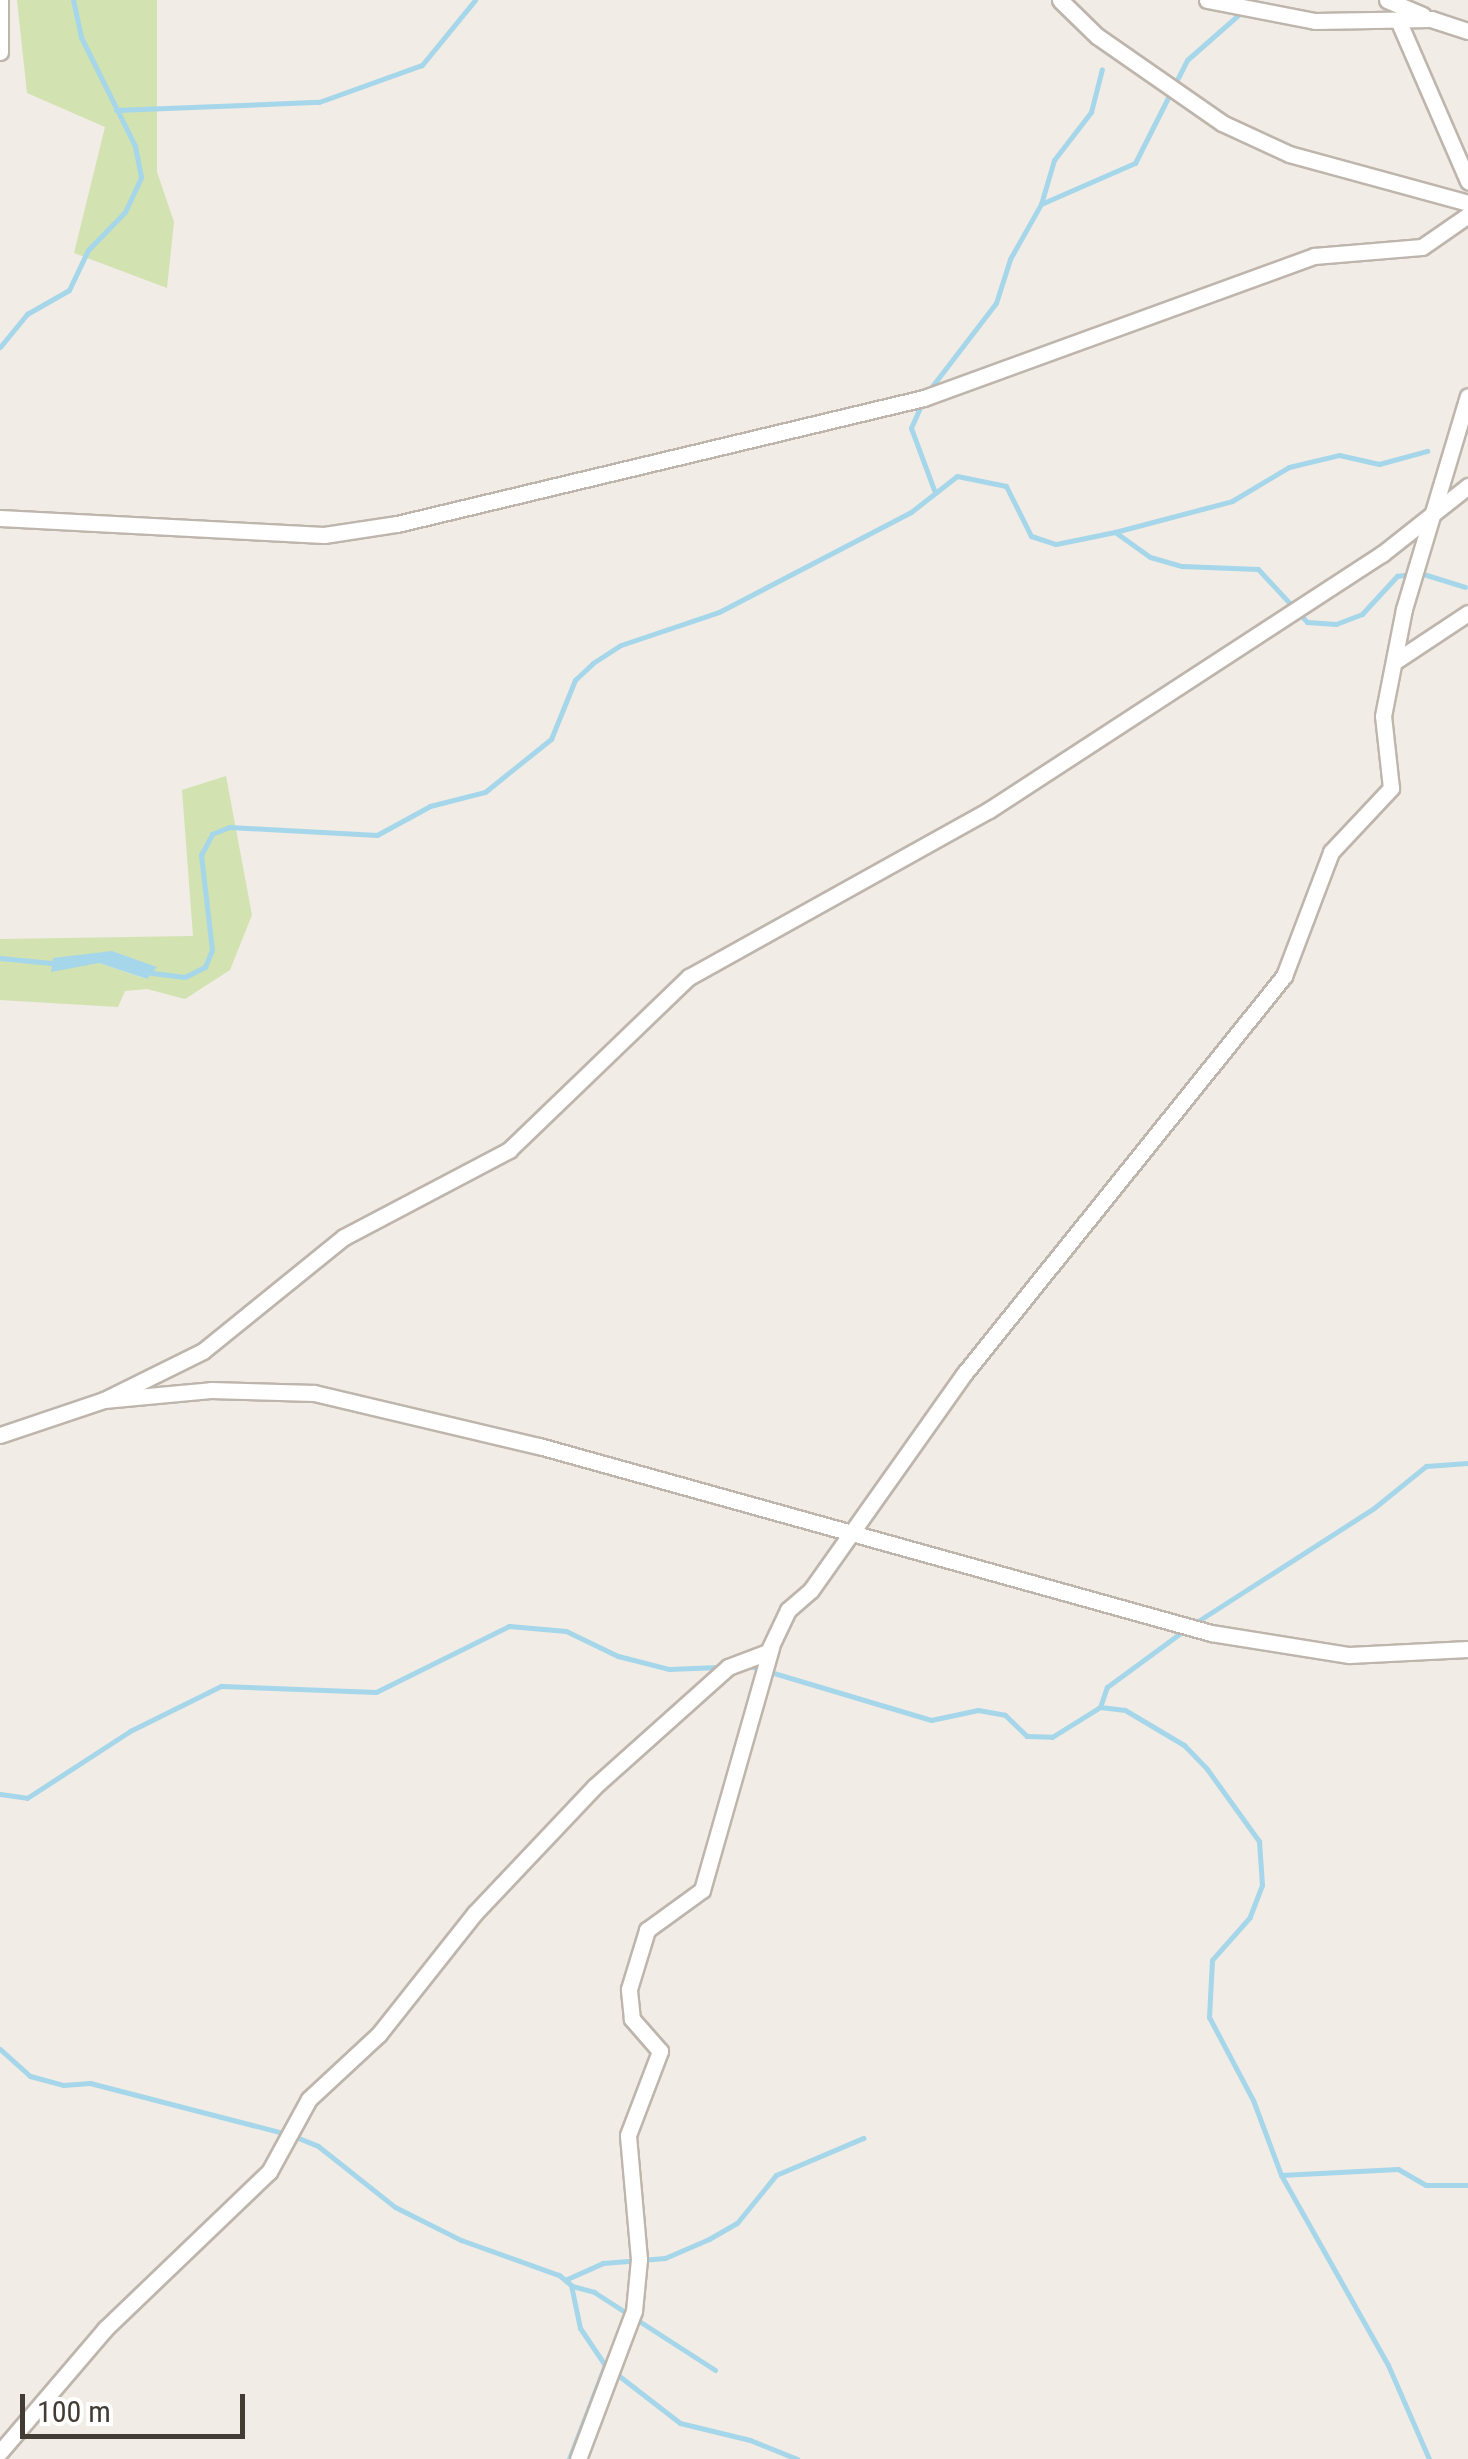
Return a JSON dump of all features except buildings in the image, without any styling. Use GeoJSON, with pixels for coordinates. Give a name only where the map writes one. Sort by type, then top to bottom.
{"type":"FeatureCollection","features":[{"type":"Feature","properties":{"kind":"street"},"geometry":{"type":"LineString","coordinates":[[0,0],[0,52]]}},
{"type":"Feature","properties":{"kind":"street"},"geometry":{"type":"LineString","coordinates":[[1060,0],[1096,36],[1222,122],[1289,154],[1468,203]]}},
{"type":"Feature","properties":{"kind":"street"},"geometry":{"type":"LineString","coordinates":[[1207,0],[1315,22],[1431,19]]}},
{"type":"Feature","properties":{"kind":"street"},"geometry":{"type":"LineString","coordinates":[[1387,0],[1468,30]]}},
{"type":"Feature","properties":{"kind":"street"},"geometry":{"type":"LineString","coordinates":[[1398,20],[1468,181]]}},
{"type":"Feature","properties":{"kind":"street"},"geometry":{"type":"LineString","coordinates":[[0,518],[324,535],[396,524],[924,398],[1314,256],[1422,247],[1468,214]]}},
{"type":"Feature","properties":{"kind":"street"},"geometry":{"type":"LineString","coordinates":[[578,2459],[634,2312],[639,2259],[628,2136],[660,2051],[632,2018],[629,1989],[648,1930],[702,1890],[770,1648],[788,1610],[812,1590],[964,1374],[1284,976],[1331,852],[1390,788],[1383,716],[1428,513],[1457,442],[1468,396]]}},
{"type":"Feature","properties":{"kind":"street"},"geometry":{"type":"LineString","coordinates":[[0,1436],[104,1400],[203,1351],[344,1237],[509,1150],[689,977],[989,810],[1368,564],[1428,513],[1468,486]]}},
{"type":"Feature","properties":{"kind":"street"},"geometry":{"type":"LineString","coordinates":[[1396,660],[1468,613]]}},
{"type":"Feature","properties":{"kind":"street"},"geometry":{"type":"LineString","coordinates":[[104,1400],[211,1390],[314,1393],[423,1415],[851,1530],[1212,1633],[1349,1655],[1468,1649]]}},
{"type":"Feature","properties":{"kind":"street"},"geometry":{"type":"LineString","coordinates":[[0,2452],[104,2328],[269,2172],[309,2099],[379,2034],[474,1913],[594,1787],[728,1666],[770,1648]]}},
{"type":"Feature","properties":{"kind":"green space"},"geometry":{"type":"Polygon","coordinates":[[[17,0],[157,0],[157,172],[174,222],[167,288],[74,253],[105,127],[27,93],[17,0]]]}},
{"type":"Feature","properties":{"kind":"green space"},"geometry":{"type":"Polygon","coordinates":[[[226,776],[252,915],[230,970],[185,999],[147,989],[125,991],[118,1007],[0,1000],[0,939],[193,936],[182,790],[226,776]],[[111,951],[99,963],[146,979],[156,967],[111,951]]]}},
{"type":"Feature","properties":{"kind":"water"},"geometry":{"type":"Polygon","coordinates":[[[112,951],[157,967],[147,979],[99,963],[51,972],[53,958],[112,951]]]}},
{"type":"Feature","properties":{"kind":"waterway"},"geometry":{"type":"LineString","coordinates":[[0,347],[27,314],[69,290],[88,250],[125,212],[141,177],[135,146],[81,37],[73,0]]}},
{"type":"Feature","properties":{"kind":"waterway"},"geometry":{"type":"LineString","coordinates":[[116,110],[319,102],[422,65],[475,0]]}},
{"type":"Feature","properties":{"kind":"waterway"},"geometry":{"type":"LineString","coordinates":[[930,389],[996,303],[1010,259],[1041,204],[1135,163],[1187,60],[1244,10]]}},
{"type":"Feature","properties":{"kind":"waterway"},"geometry":{"type":"LineString","coordinates":[[1041,204],[1054,160],[1091,112],[1102,69]]}},
{"type":"Feature","properties":{"kind":"waterway"},"geometry":{"type":"LineString","coordinates":[[922,403],[911,428],[934,490]]}},
{"type":"Feature","properties":{"kind":"waterway"},"geometry":{"type":"LineString","coordinates":[[1115,532],[1232,501],[1289,467],[1339,455],[1379,464],[1427,451]]}},
{"type":"Feature","properties":{"kind":"waterway"},"geometry":{"type":"LineString","coordinates":[[152,973],[185,977],[205,967],[212,950],[201,855],[212,834],[229,827],[377,835],[430,806],[485,792],[551,739],[575,680],[593,663],[621,645],[719,612],[911,512],[957,476],[1006,486],[1031,536],[1056,544],[1115,532],[1150,557],[1182,566],[1258,569],[1307,622],[1336,624],[1362,614],[1397,576],[1409,574]]}},
{"type":"Feature","properties":{"kind":"waterway"},"geometry":{"type":"LineString","coordinates":[[1420,573],[1465,587]]}},
{"type":"Feature","properties":{"kind":"waterway"},"geometry":{"type":"LineString","coordinates":[[0,958],[52,963]]}},
{"type":"Feature","properties":{"kind":"waterway"},"geometry":{"type":"LineString","coordinates":[[1195,1623],[1374,1508],[1426,1466],[1468,1463]]}},
{"type":"Feature","properties":{"kind":"waterway"},"geometry":{"type":"LineString","coordinates":[[0,1794],[27,1798],[130,1731],[221,1686],[376,1692],[509,1626],[566,1631],[618,1656],[669,1669],[719,1667]]}},
{"type":"Feature","properties":{"kind":"waterway"},"geometry":{"type":"LineString","coordinates":[[1100,1707],[1107,1687],[1186,1629]]}},
{"type":"Feature","properties":{"kind":"waterway"},"geometry":{"type":"LineString","coordinates":[[750,1666],[931,1720],[978,1710],[1005,1715],[1027,1736],[1052,1737],[1100,1707],[1125,1710],[1184,1745],[1207,1769],[1259,1841],[1262,1885],[1250,1917],[1212,1960],[1209,2017],[1253,2100],[1281,2175],[1388,2365],[1429,2459]]}},
{"type":"Feature","properties":{"kind":"waterway"},"geometry":{"type":"LineString","coordinates":[[0,2049],[30,2076],[63,2085],[90,2083],[291,2135],[318,2146],[395,2207],[461,2240],[559,2275],[571,2285],[580,2328],[605,2365],[569,2459]]}},
{"type":"Feature","properties":{"kind":"waterway"},"geometry":{"type":"LineString","coordinates":[[565,2280],[603,2263],[665,2258],[709,2239],[737,2223],[776,2175],[863,2138]]}},
{"type":"Feature","properties":{"kind":"waterway"},"geometry":{"type":"LineString","coordinates":[[1281,2175],[1398,2169],[1426,2185],[1468,2185]]}},
{"type":"Feature","properties":{"kind":"waterway"},"geometry":{"type":"LineString","coordinates":[[572,2286],[594,2292],[715,2370]]}},
{"type":"Feature","properties":{"kind":"waterway"},"geometry":{"type":"LineString","coordinates":[[614,2372],[680,2423],[750,2440],[797,2459]]}}]}
